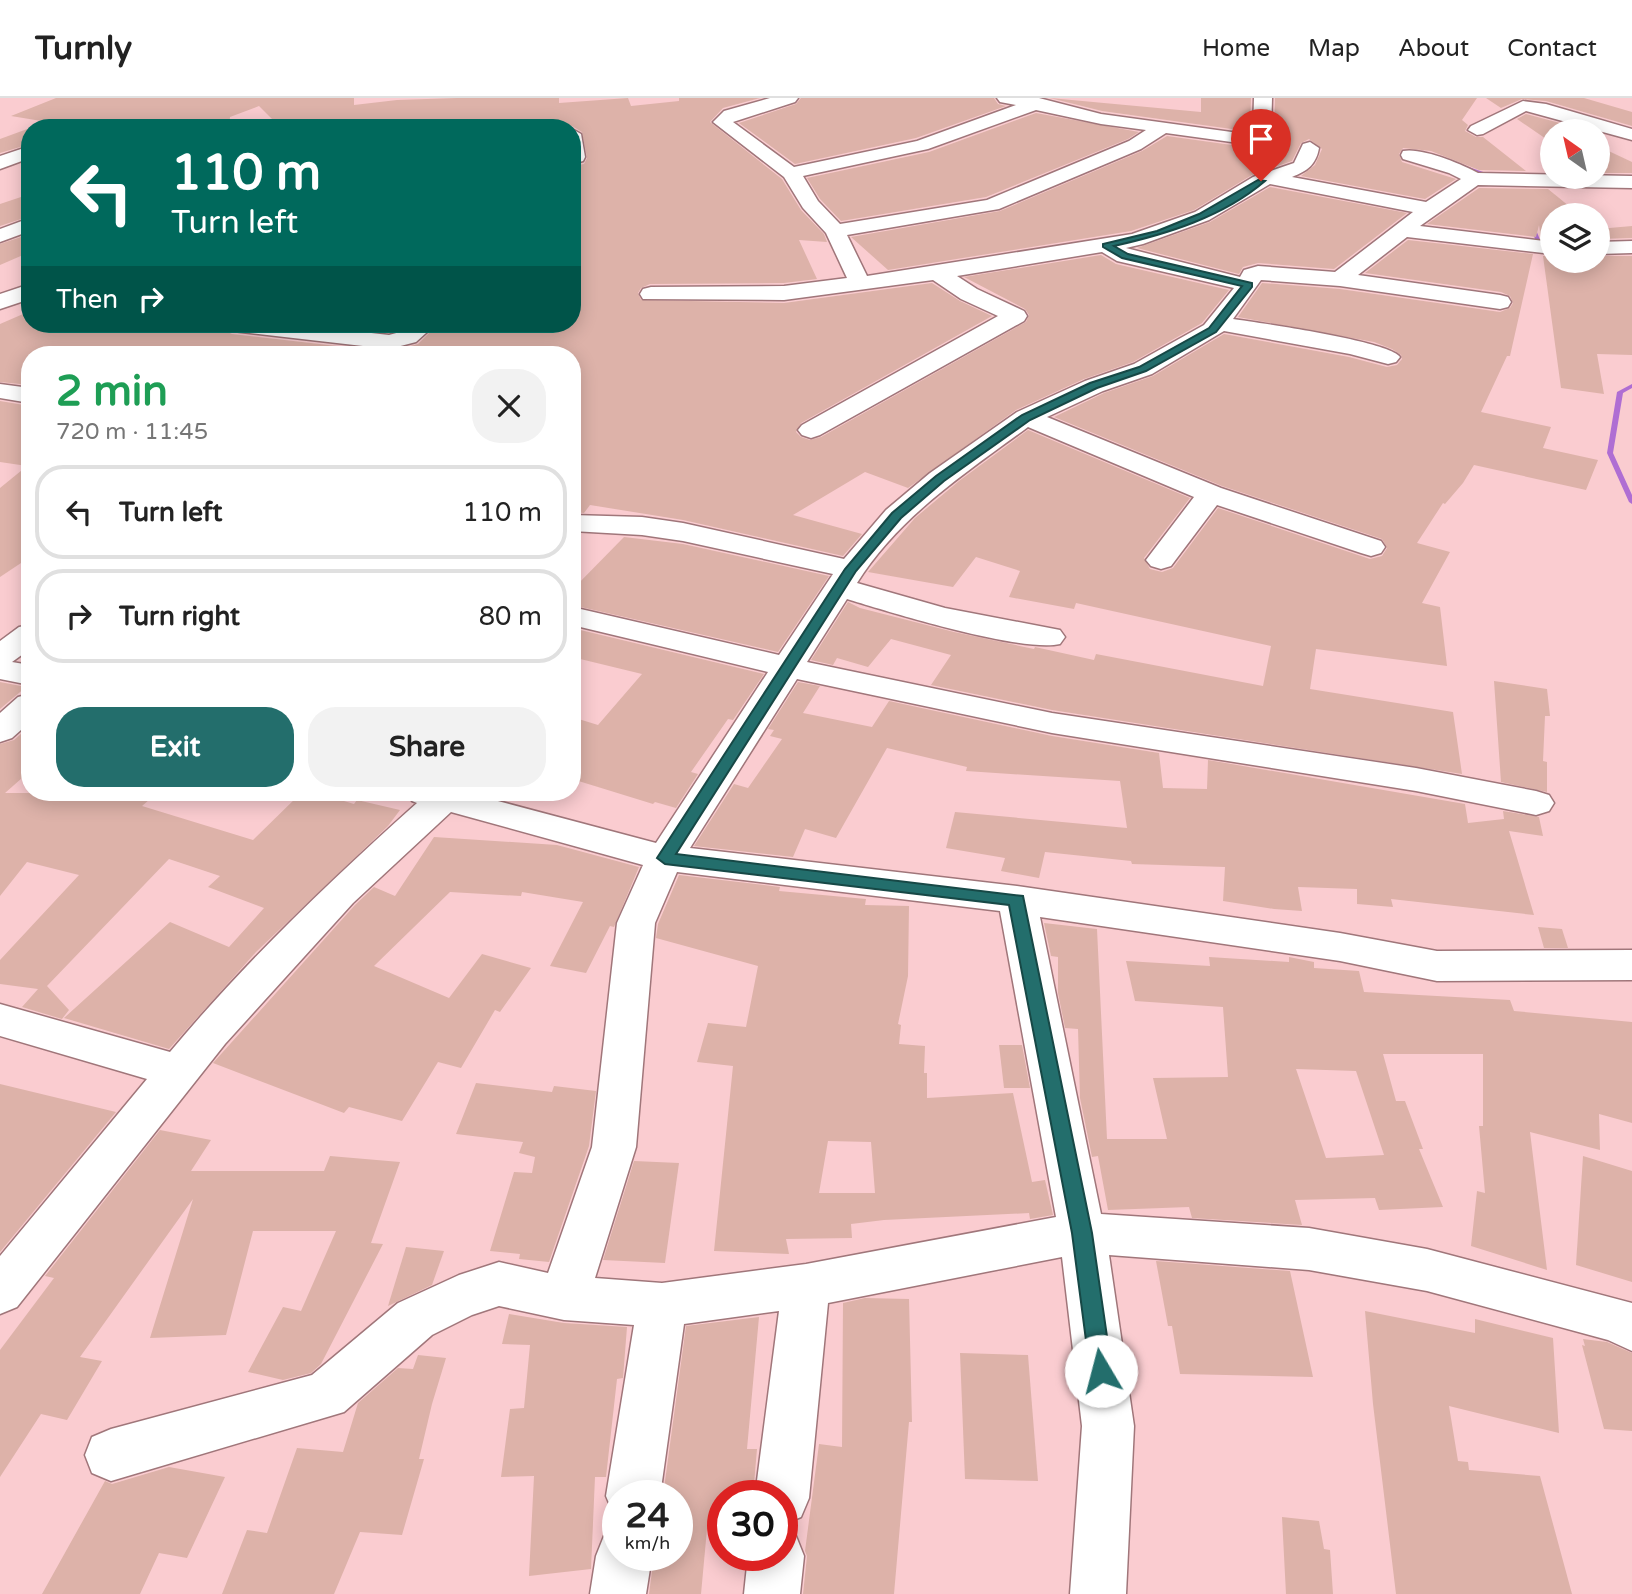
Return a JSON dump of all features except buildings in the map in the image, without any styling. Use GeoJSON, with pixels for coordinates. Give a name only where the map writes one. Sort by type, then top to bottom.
{"type":"FeatureCollection","features":[{"type":"Feature","properties":{"kind":"street"},"geometry":{"type":"LineString","coordinates":[[789,98],[730,115],[722,122],[790,173],[810,204],[835,231],[860,283]]}},
{"type":"Feature","properties":{"kind":"street"},"geometry":{"type":"LineString","coordinates":[[1006,98],[1032,106],[1101,119],[1227,139],[1258,137],[1262,132],[1263,98]]}},
{"type":"Feature","properties":{"kind":"street"},"geometry":{"type":"LineString","coordinates":[[790,173],[922,145],[1052,98]]}},
{"type":"Feature","properties":{"kind":"street"},"geometry":{"type":"LineString","coordinates":[[1101,119],[1135,103]]}},
{"type":"Feature","properties":{"kind":"street"},"geometry":{"type":"LineString","coordinates":[[1477,130],[1522,106],[1540,108],[1632,135]]}},
{"type":"Feature","properties":{"kind":"street"},"geometry":{"type":"LineString","coordinates":[[835,231],[992,205],[1135,145],[1162,128]]}},
{"type":"Feature","properties":{"kind":"street"},"geometry":{"type":"LineString","coordinates":[[651,294],[784,293],[937,273],[1136,240],[1191,220],[1220,207],[1269,178],[1301,167],[1308,158],[1310,148]]}},
{"type":"Feature","properties":{"kind":"street"},"geometry":{"type":"LineString","coordinates":[[0,163],[21,155]]}},
{"type":"Feature","properties":{"kind":"street"},"geometry":{"type":"LineString","coordinates":[[1410,155],[1456,169],[1474,179],[1516,182],[1632,181]]}},
{"type":"Feature","properties":{"kind":"street"},"geometry":{"type":"LineString","coordinates":[[1269,178],[1429,209]]}},
{"type":"Feature","properties":{"kind":"street"},"geometry":{"type":"LineString","coordinates":[[1340,279],[1429,209],[1474,179]]}},
{"type":"Feature","properties":{"kind":"street"},"geometry":{"type":"LineString","coordinates":[[0,236],[21,228]]}},
{"type":"Feature","properties":{"kind":"street"},"geometry":{"type":"LineString","coordinates":[[1404,230],[1540,246]]}},
{"type":"Feature","properties":{"kind":"street"},"geometry":{"type":"LineString","coordinates":[[1106,246],[1125,256],[1248,285]]}},
{"type":"Feature","properties":{"kind":"street"},"geometry":{"type":"LineString","coordinates":[[1610,248],[1632,247]]}},
{"type":"Feature","properties":{"kind":"street"},"geometry":{"type":"LineString","coordinates":[[811,430],[1016,316],[969,294],[937,273]]}},
{"type":"Feature","properties":{"kind":"street"},"geometry":{"type":"LineString","coordinates":[[565,1298],[614,1147],[636,923],[665,858],[845,578],[896,516],[940,479],[1026,417],[1094,386],[1143,369],[1212,330],[1248,285],[1252,275],[1258,273],[1340,279],[1500,302]]}},
{"type":"Feature","properties":{"kind":"street"},"geometry":{"type":"LineString","coordinates":[[0,302],[21,294]]}},
{"type":"Feature","properties":{"kind":"street"},"geometry":{"type":"LineString","coordinates":[[1219,323],[1342,345],[1388,357]]}},
{"type":"Feature","properties":{"kind":"street"},"geometry":{"type":"LineString","coordinates":[[311,333],[389,342],[413,333]]}},
{"type":"Feature","properties":{"kind":"street"},"geometry":{"type":"LineString","coordinates":[[0,391],[21,394]]}},
{"type":"Feature","properties":{"kind":"street"},"geometry":{"type":"LineString","coordinates":[[1026,417],[1211,494],[1371,547]]}},
{"type":"Feature","properties":{"kind":"street"},"geometry":{"type":"LineString","coordinates":[[1161,560],[1211,494]]}},
{"type":"Feature","properties":{"kind":"street"},"geometry":{"type":"LineString","coordinates":[[581,523],[642,526],[683,532],[845,578],[903,607],[1011,631],[1049,636]]}},
{"type":"Feature","properties":{"kind":"street"},"geometry":{"type":"LineString","coordinates":[[581,618],[1052,722],[1443,783],[1536,803]]}},
{"type":"Feature","properties":{"kind":"street"},"geometry":{"type":"LineString","coordinates":[[0,656],[21,641]]}},
{"type":"Feature","properties":{"kind":"street"},"geometry":{"type":"LineString","coordinates":[[0,669],[21,673]]}},
{"type":"Feature","properties":{"kind":"street"},"geometry":{"type":"LineString","coordinates":[[0,731],[21,712]]}},
{"type":"Feature","properties":{"kind":"street"},"geometry":{"type":"LineString","coordinates":[[0,1292],[210,1034],[429,801]]}},
{"type":"Feature","properties":{"kind":"street"},"geometry":{"type":"LineString","coordinates":[[453,801],[665,858],[1017,900],[1340,947],[1437,966],[1632,965]]}},
{"type":"Feature","properties":{"kind":"street"},"geometry":{"type":"LineString","coordinates":[[1017,900],[1082,1233],[1108,1426],[1098,1594]]}},
{"type":"Feature","properties":{"kind":"street"},"geometry":{"type":"LineString","coordinates":[[0,1020],[179,1072]]}},
{"type":"Feature","properties":{"kind":"street"},"geometry":{"type":"LineString","coordinates":[[111,1455],[326,1395],[415,1319],[469,1294],[499,1284],[565,1298],[662,1305],[806,1286],[1082,1233],[1309,1249],[1427,1270],[1620,1321],[1632,1328]]}},
{"type":"Feature","properties":{"kind":"street"},"geometry":{"type":"LineString","coordinates":[[784,1480],[806,1286]]}},
{"type":"Feature","properties":{"kind":"street"},"geometry":{"type":"LineString","coordinates":[[635,1480],[662,1305]]}},
{"type":"Feature","properties":{"kind":"street"},"geometry":{"type":"LineString","coordinates":[[618,1594],[622,1571]]}},
{"type":"Feature","properties":{"kind":"street"},"geometry":{"type":"LineString","coordinates":[[772,1594],[774,1571]]}},
{"type":"Feature","properties":{"kind":"waterway"},"geometry":{"type":"LineString","coordinates":[[1458,165],[1490,175]]}},
{"type":"Feature","properties":{"kind":"waterway"},"geometry":{"type":"LineString","coordinates":[[1532,225],[1540,245]]}},
{"type":"Feature","properties":{"kind":"waterway"},"geometry":{"type":"LineString","coordinates":[[1632,386],[1620,392],[1610,453],[1632,502]]}},
{"type":"Feature","properties":{"kind":"route"},"geometry":{"type":"LineString","coordinates":[[1101,1371],[1082,1233],[1017,900],[665,858],[851,569],[896,516],[940,479],[1026,417],[1094,386],[1143,369],[1212,330],[1248,285],[1125,256],[1106,246],[1159,233],[1202,216],[1261,181]]}}]}
